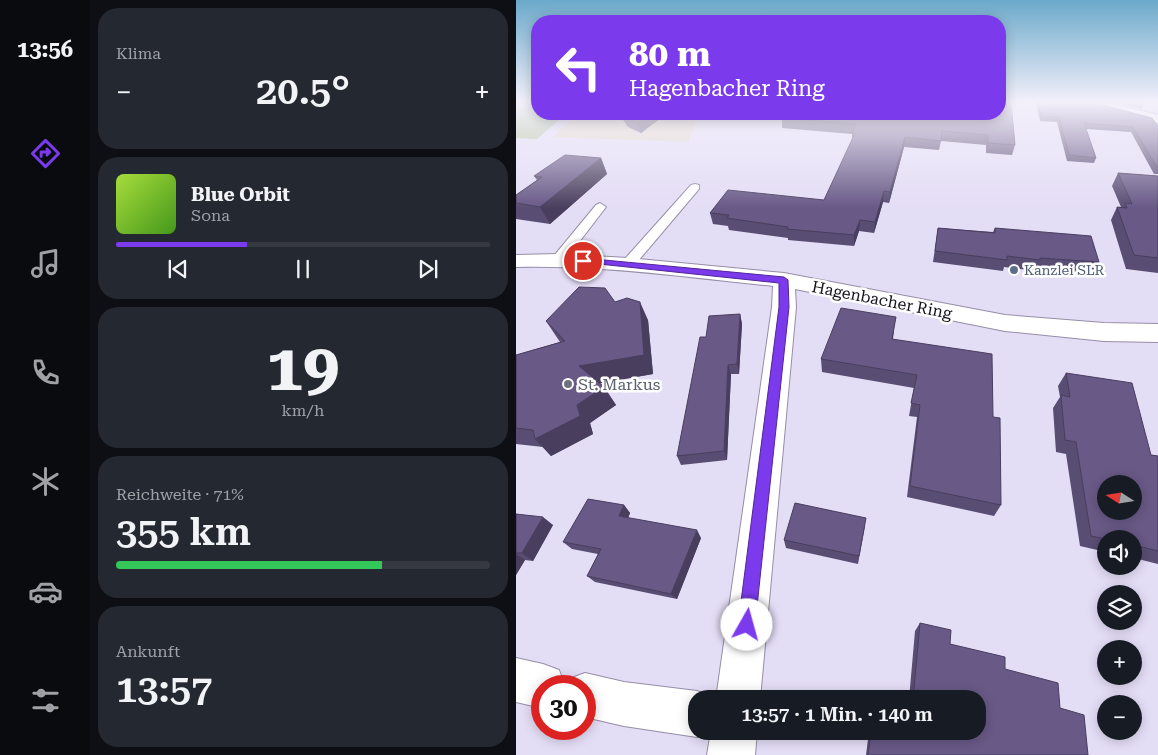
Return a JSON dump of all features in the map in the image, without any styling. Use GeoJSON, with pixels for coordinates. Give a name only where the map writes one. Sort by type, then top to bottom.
{"type":"FeatureCollection","features":[{"type":"Feature","properties":{"kind":"street","name":"Hagenbacher Ring"},"geometry":{"type":"LineString","coordinates":[[516,261],[558,260],[628,264],[784,280],[1004,323],[1104,332],[1158,333]]}},
{"type":"Feature","properties":{"kind":"street"},"geometry":{"type":"LineString","coordinates":[[739,690],[784,307],[784,280]]}},
{"type":"Feature","properties":{"kind":"street"},"geometry":{"type":"LineString","coordinates":[[516,680],[531,683]]}},
{"type":"Feature","properties":{"kind":"street"},"geometry":{"type":"LineString","coordinates":[[596,698],[624,704],[688,713]]}},
{"type":"Feature","properties":{"kind":"street"},"geometry":{"type":"LineString","coordinates":[[731,755],[733,740]]}},
{"type":"Feature","properties":{"kind":"lane"},"geometry":{"type":"LineString","coordinates":[[628,264],[695,187]]}},
{"type":"Feature","properties":{"kind":"lane"},"geometry":{"type":"LineString","coordinates":[[558,260],[600,207]]}},
{"type":"Feature","properties":{"kind":"shaded area"},"geometry":{"type":"Polygon","coordinates":[[[559,137],[690,137],[688,142],[559,137]]]}},
{"type":"Feature","properties":{"kind":"green space"},"geometry":{"type":"Polygon","coordinates":[[[516,137],[539,137],[537,139],[516,137]]]}},
{"type":"Feature","properties":{"kind":"building"},"geometry":{"type":"Polygon","coordinates":[[[853,137],[905,137],[890,192],[884,191],[875,222],[860,220],[854,235],[787,229],[788,227],[727,218],[729,215],[710,213],[728,190],[824,200],[853,137]]]}},
{"type":"Feature","properties":{"kind":"building"},"geometry":{"type":"Polygon","coordinates":[[[907,137],[941,137],[941,141],[907,137]]]}},
{"type":"Feature","properties":{"kind":"building"},"geometry":{"type":"Polygon","coordinates":[[[988,137],[1014,137],[1015,145],[988,143],[988,137]]]}},
{"type":"Feature","properties":{"kind":"building"},"geometry":{"type":"Polygon","coordinates":[[[1064,137],[1089,137],[1096,158],[1069,155],[1064,137]]]}},
{"type":"Feature","properties":{"kind":"building"},"geometry":{"type":"Polygon","coordinates":[[[1139,137],[1158,137],[1158,169],[1139,137]]]}},
{"type":"Feature","properties":{"kind":"building"},"geometry":{"type":"Polygon","coordinates":[[[565,155],[601,158],[540,207],[516,203],[516,195],[542,177],[534,176],[565,155]]]}},
{"type":"Feature","properties":{"kind":"building"},"geometry":{"type":"Polygon","coordinates":[[[1118,173],[1158,176],[1158,258],[1134,255],[1117,207],[1127,208],[1125,203],[1132,204],[1118,173]]]}},
{"type":"Feature","properties":{"kind":"building"},"geometry":{"type":"Polygon","coordinates":[[[938,228],[995,233],[995,228],[1091,236],[1099,262],[1040,258],[1040,260],[1007,256],[1007,260],[935,251],[938,228]]]}},
{"type":"Feature","properties":{"kind":"building","name":"St. Markus"},"geometry":{"type":"Polygon","coordinates":[[[579,287],[605,288],[615,302],[627,298],[640,302],[644,355],[579,366],[604,387],[577,405],[580,416],[535,439],[533,430],[516,428],[516,355],[565,341],[546,321],[579,287]]]}},
{"type":"Feature","properties":{"kind":"building"},"geometry":{"type":"Polygon","coordinates":[[[841,308],[896,317],[892,339],[992,354],[993,417],[1000,418],[1001,505],[910,486],[920,405],[911,403],[917,375],[821,359],[841,308]]]}},
{"type":"Feature","properties":{"kind":"building"},"geometry":{"type":"Polygon","coordinates":[[[740,314],[737,364],[728,365],[724,451],[677,456],[700,337],[706,337],[709,316],[740,314]]]}},
{"type":"Feature","properties":{"kind":"building"},"geometry":{"type":"Polygon","coordinates":[[[1066,373],[1132,383],[1151,455],[1158,456],[1158,551],[1142,547],[1142,530],[1097,530],[1097,537],[1091,536],[1076,442],[1065,440],[1061,395],[1070,397],[1066,373]]]}},
{"type":"Feature","properties":{"kind":"building"},"geometry":{"type":"Polygon","coordinates":[[[588,499],[624,505],[619,516],[697,530],[671,594],[587,576],[601,549],[563,542],[588,499]]]}},
{"type":"Feature","properties":{"kind":"building"},"geometry":{"type":"Polygon","coordinates":[[[795,503],[866,518],[859,556],[784,540],[795,503]]]}},
{"type":"Feature","properties":{"kind":"building"},"geometry":{"type":"Polygon","coordinates":[[[516,514],[543,517],[522,553],[516,553],[516,514]]]}},
{"type":"Feature","properties":{"kind":"building"},"geometry":{"type":"Polygon","coordinates":[[[920,623],[951,630],[950,644],[1005,657],[1005,669],[1058,683],[1060,708],[1084,715],[1088,755],[868,755],[870,740],[986,740],[986,690],[914,690],[920,623]]]}},
{"type":"Feature","properties":{"kind":"place","name":"Kanzlei SLR"},"geometry":{"type":"Point","coordinates":[1014,270]}},
{"type":"Feature","properties":{"kind":"place","name":"St. Markus"},"geometry":{"type":"Point","coordinates":[568,384]}},
{"type":"Feature","properties":{"kind":"route"},"geometry":{"type":"LineString","coordinates":[[583,261],[784,280],[784,307],[747,625]]}}]}
